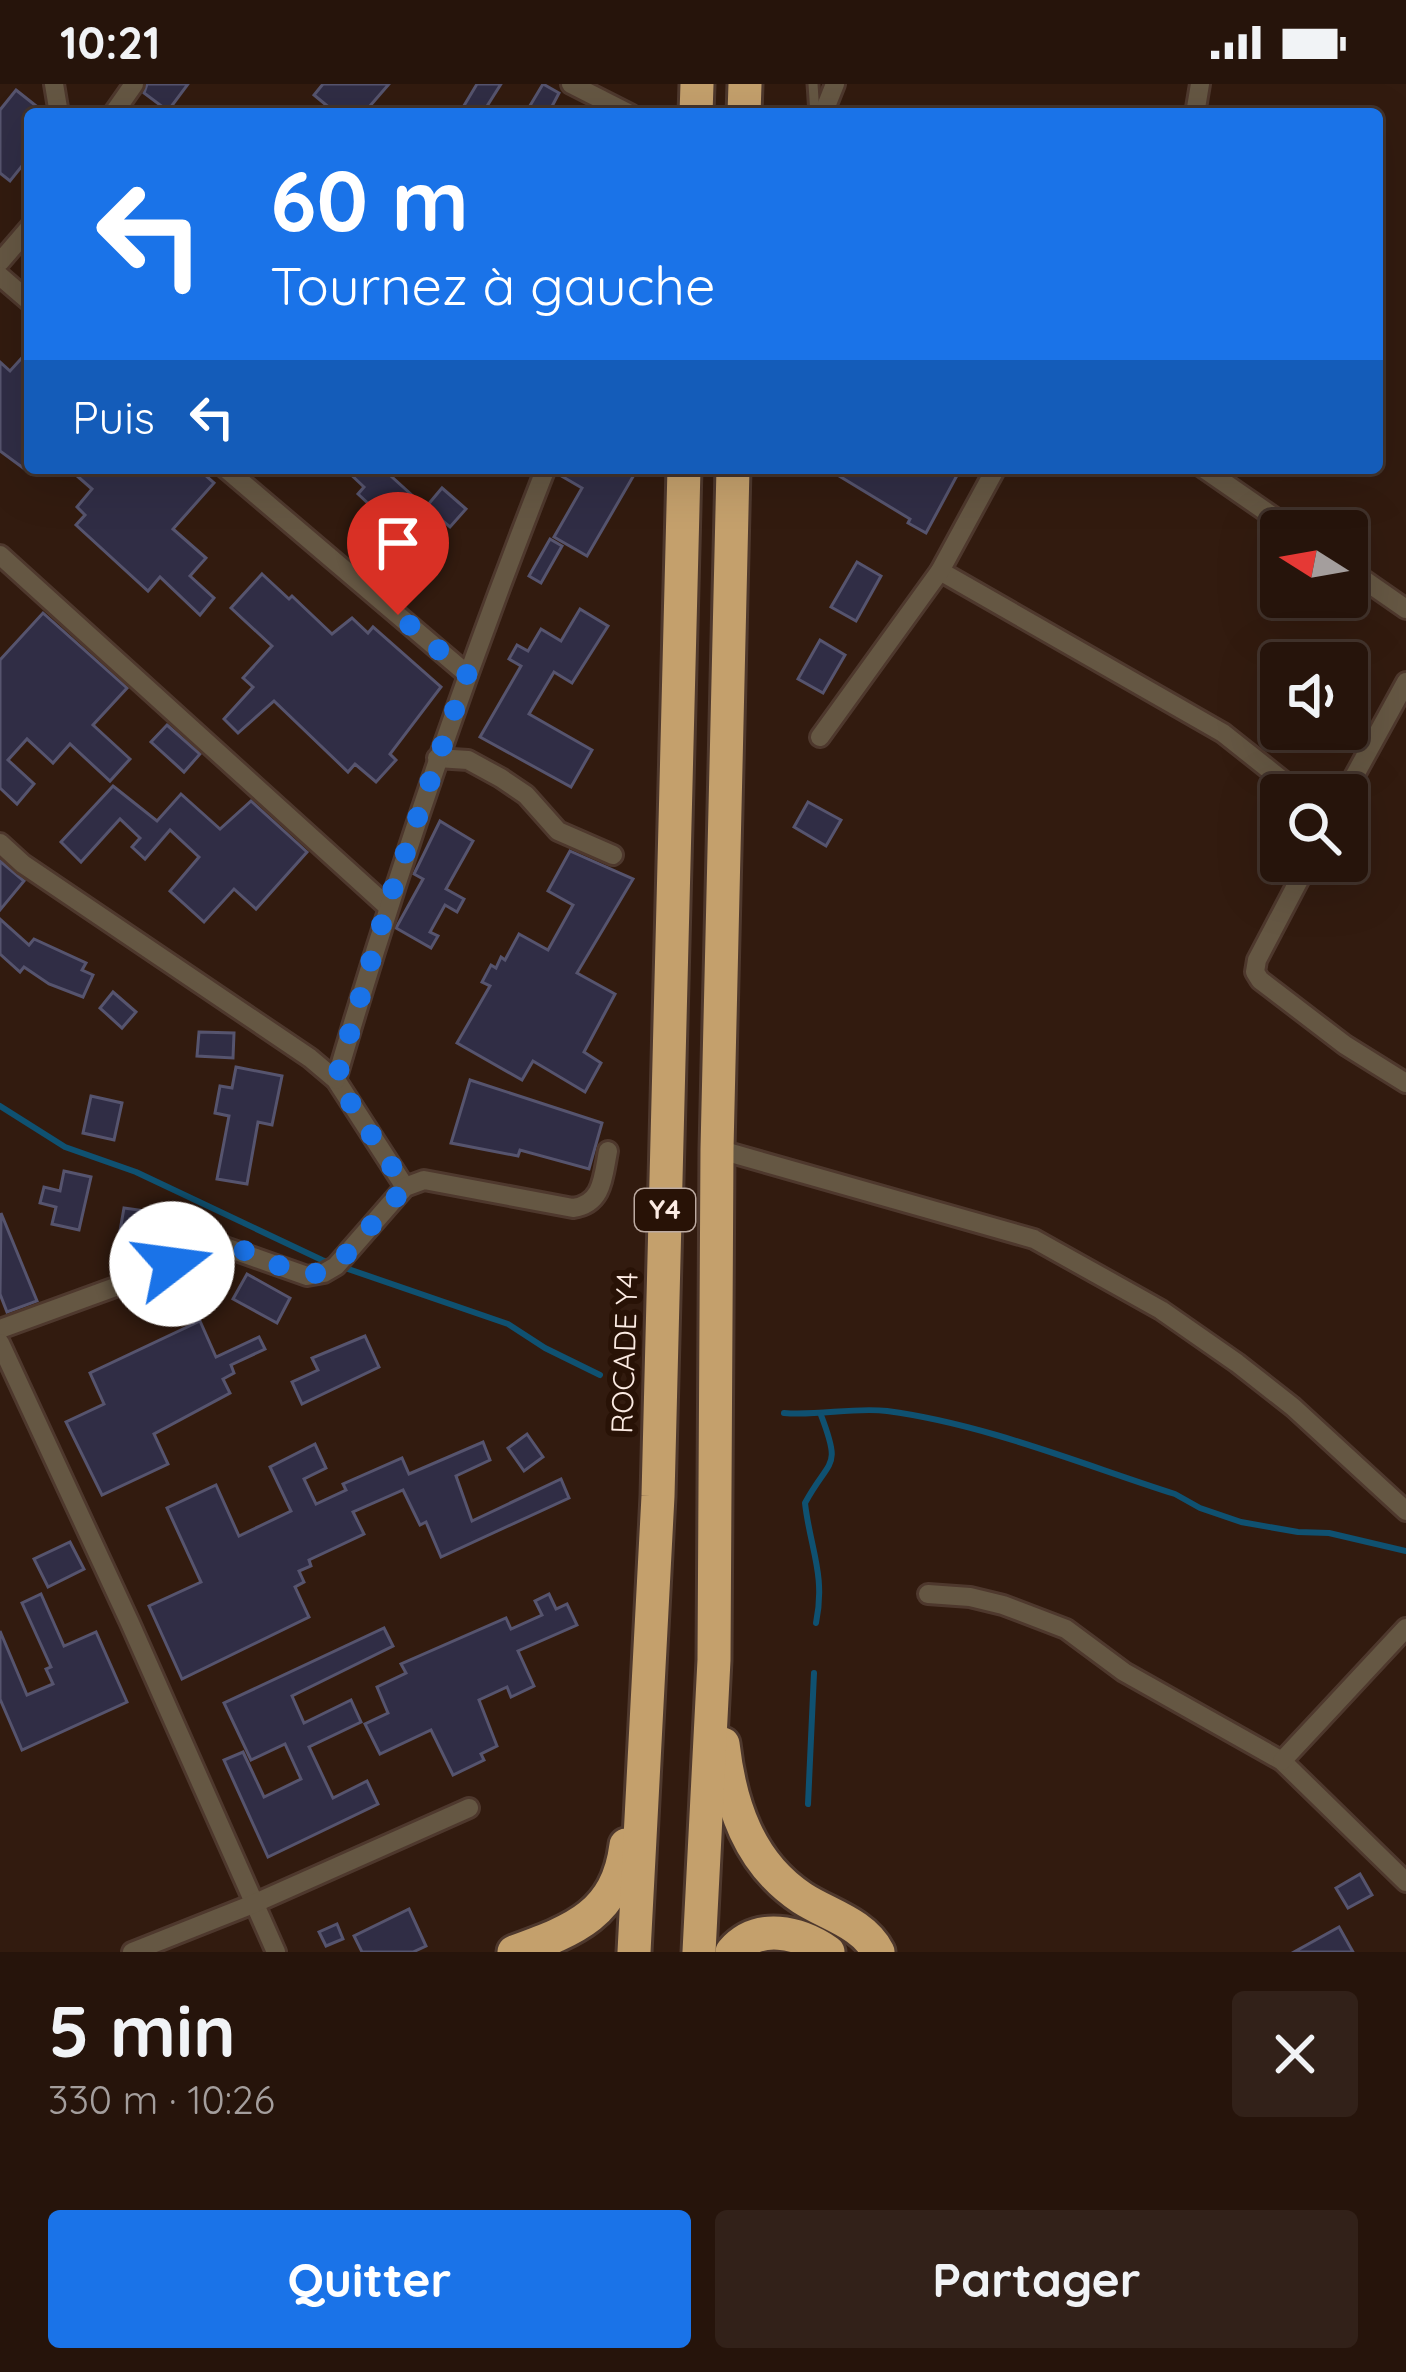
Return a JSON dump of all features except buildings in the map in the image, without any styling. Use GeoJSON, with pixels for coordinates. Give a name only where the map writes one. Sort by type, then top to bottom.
{"type":"FeatureCollection","features":[{"type":"Feature","properties":{"kind":"highway","name":"ROCADE Y4"},"geometry":{"type":"LineString","coordinates":[[634,1952],[658,1496],[684,474]]}},
{"type":"Feature","properties":{"kind":"highway","name":"Y4"},"geometry":{"type":"LineString","coordinates":[[699,1952],[715,1660],[717,1149],[734,474]]}},
{"type":"Feature","properties":{"kind":"highway"},"geometry":{"type":"LineString","coordinates":[[715,1660],[724,1756],[738,1822],[763,1863],[801,1898],[843,1919],[878,1952]]}},
{"type":"Feature","properties":{"kind":"highway"},"geometry":{"type":"LineString","coordinates":[[514,1952],[586,1922],[610,1899],[624,1862],[647,1688]]}},
{"type":"Feature","properties":{"kind":"highway"},"geometry":{"type":"LineString","coordinates":[[733,1952],[742,1941],[774,1932],[808,1938],[828,1952]]}},
{"type":"Feature","properties":{"kind":"street"},"geometry":{"type":"LineString","coordinates":[[571,84],[618,108]]}},
{"type":"Feature","properties":{"kind":"street"},"geometry":{"type":"LineString","coordinates":[[0,262],[24,234]]}},
{"type":"Feature","properties":{"kind":"street"},"geometry":{"type":"LineString","coordinates":[[0,277],[24,297]]}},
{"type":"Feature","properties":{"kind":"street"},"geometry":{"type":"LineString","coordinates":[[232,474],[467,674]]}},
{"type":"Feature","properties":{"kind":"street"},"geometry":{"type":"LineString","coordinates":[[336,1080],[437,758],[544,474]]}},
{"type":"Feature","properties":{"kind":"street"},"geometry":{"type":"LineString","coordinates":[[820,737],[940,571],[993,474]]}},
{"type":"Feature","properties":{"kind":"street"},"geometry":{"type":"LineString","coordinates":[[1212,474],[1264,510]]}},
{"type":"Feature","properties":{"kind":"street"},"geometry":{"type":"LineString","coordinates":[[0,555],[387,906]]}},
{"type":"Feature","properties":{"kind":"street"},"geometry":{"type":"LineString","coordinates":[[940,571],[1222,733],[1279,774]]}},
{"type":"Feature","properties":{"kind":"street"},"geometry":{"type":"LineString","coordinates":[[1368,583],[1406,609]]}},
{"type":"Feature","properties":{"kind":"street"},"geometry":{"type":"LineString","coordinates":[[1356,774],[1406,682]]}},
{"type":"Feature","properties":{"kind":"street"},"geometry":{"type":"LineString","coordinates":[[437,758],[468,760],[501,778],[526,795],[557,832],[613,855]]}},
{"type":"Feature","properties":{"kind":"street"},"geometry":{"type":"LineString","coordinates":[[0,843],[23,864],[336,1080],[405,1187]]}},
{"type":"Feature","properties":{"kind":"street"},"geometry":{"type":"LineString","coordinates":[[1298,882],[1255,972],[1345,1045],[1406,1083]]}},
{"type":"Feature","properties":{"kind":"street"},"geometry":{"type":"LineString","coordinates":[[717,1149],[1034,1239],[1161,1310],[1237,1363],[1406,1511]]}},
{"type":"Feature","properties":{"kind":"street"},"geometry":{"type":"LineString","coordinates":[[0,1330],[225,1247],[307,1276],[324,1274],[405,1187],[424,1180],[572,1208],[587,1206],[599,1193],[608,1151]]}},
{"type":"Feature","properties":{"kind":"street"},"geometry":{"type":"LineString","coordinates":[[0,1343],[140,1643],[276,1952]]}},
{"type":"Feature","properties":{"kind":"street"},"geometry":{"type":"LineString","coordinates":[[928,1594],[1003,1605],[1066,1629],[1124,1672],[1282,1761],[1406,1882]]}},
{"type":"Feature","properties":{"kind":"street"},"geometry":{"type":"LineString","coordinates":[[1282,1761],[1406,1628]]}},
{"type":"Feature","properties":{"kind":"street"},"geometry":{"type":"LineString","coordinates":[[132,1952],[254,1904],[469,1808]]}},
{"type":"Feature","properties":{"kind":"waterway"},"geometry":{"type":"LineString","coordinates":[[0,1106],[65,1147],[136,1172],[322,1260],[508,1324],[600,1375]]}},
{"type":"Feature","properties":{"kind":"waterway"},"geometry":{"type":"LineString","coordinates":[[784,1413],[874,1410],[924,1417],[1068,1458],[1241,1522],[1329,1533],[1406,1551]]}},
{"type":"Feature","properties":{"kind":"waterway"},"geometry":{"type":"LineString","coordinates":[[816,1623],[818,1576],[805,1503],[832,1455],[821,1415]]}},
{"type":"Feature","properties":{"kind":"waterway"},"geometry":{"type":"LineString","coordinates":[[808,1804],[814,1673]]}},
{"type":"Feature","properties":{"kind":"route"},"geometry":{"type":"LineString","coordinates":[[172,1264],[225,1247],[307,1276],[324,1274],[405,1187],[336,1080],[387,906],[467,674],[398,615]]}}]}
